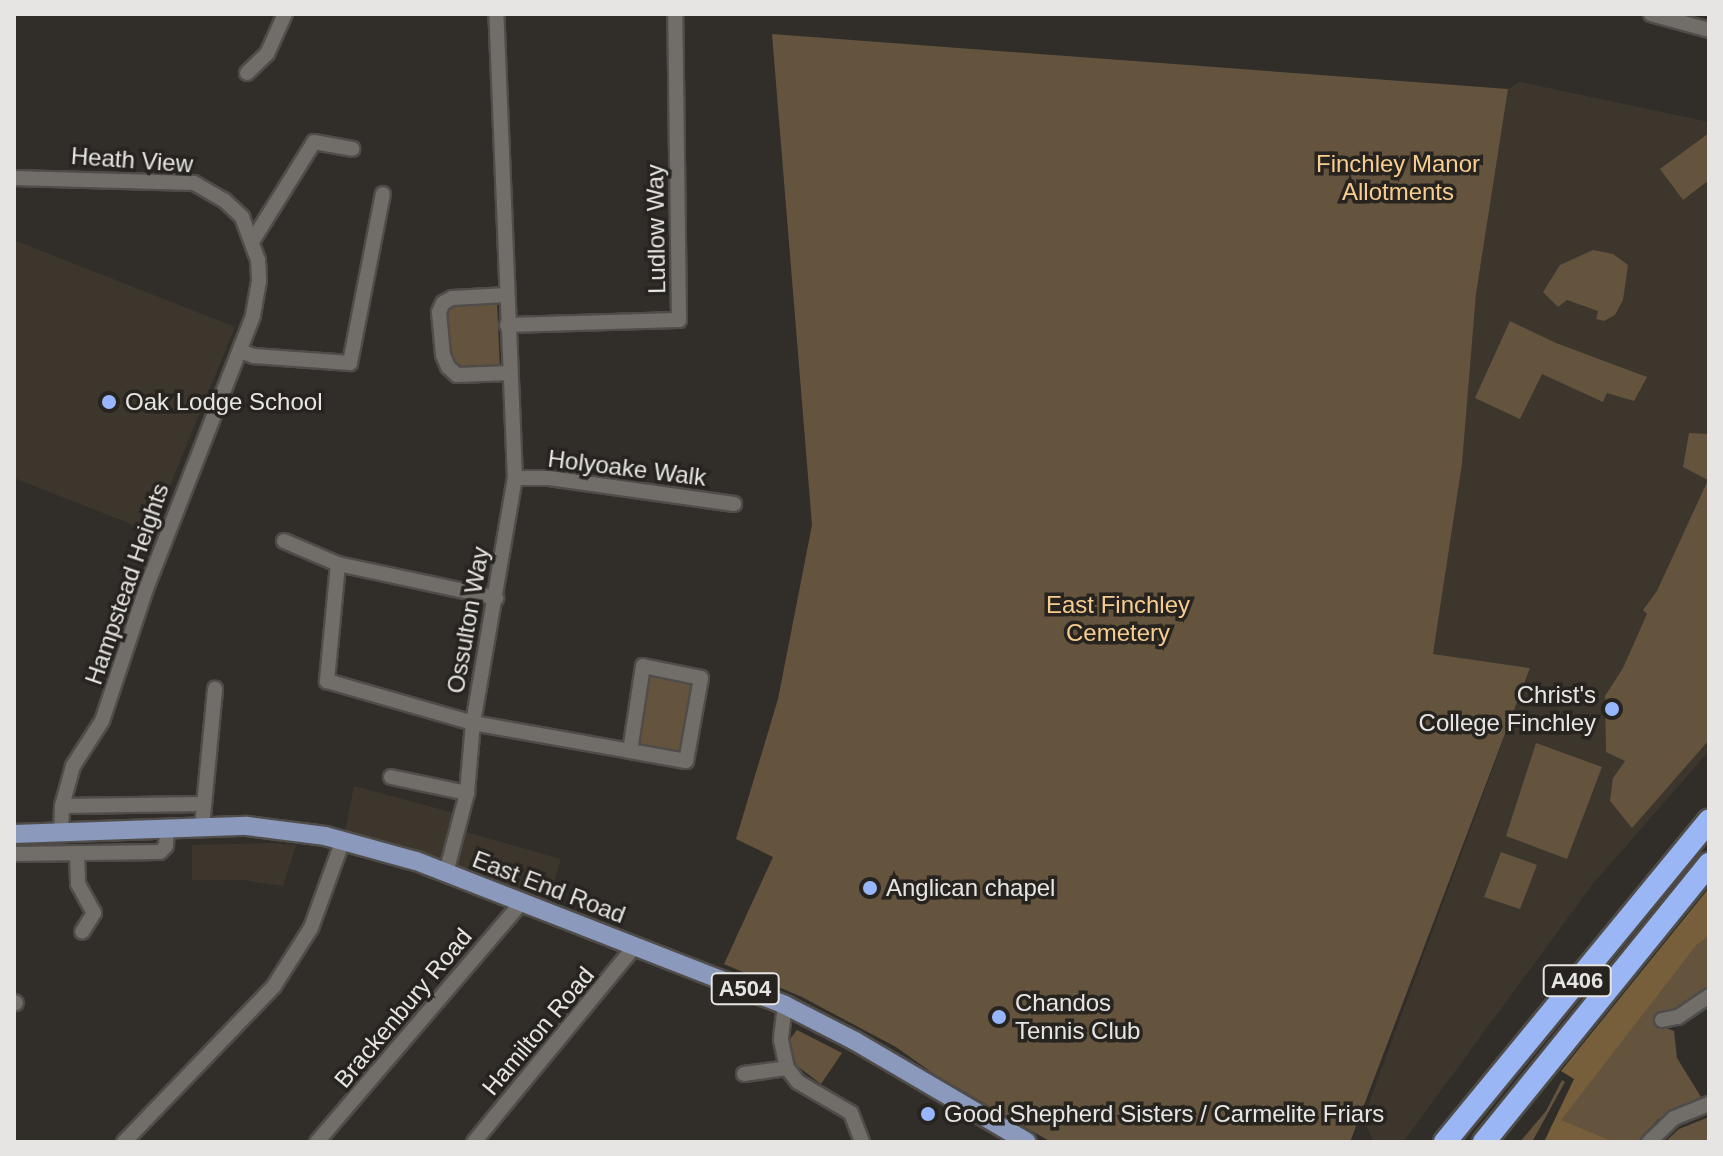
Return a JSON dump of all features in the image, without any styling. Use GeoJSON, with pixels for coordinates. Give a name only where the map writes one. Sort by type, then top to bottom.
{"type":"FeatureCollection","features":[{"type":"Feature","properties":{"kind":"highway","name":"A406"},"geometry":{"type":"LineString","coordinates":[[1445,1142],[1709,821]]}},
{"type":"Feature","properties":{"kind":"highway","name":"A406"},"geometry":{"type":"LineString","coordinates":[[1484,1142],[1709,864]]}},
{"type":"Feature","properties":{"kind":"main road","name":"East End Road"},"geometry":{"type":"LineString","coordinates":[[14,834],[202,827],[283,829],[343,840],[446,873],[785,1005],[855,1041],[1027,1142]]}},
{"type":"Feature","properties":{"kind":"street"},"geometry":{"type":"LineString","coordinates":[[247,73],[267,54],[285,14]]}},
{"type":"Feature","properties":{"kind":"street","name":"Ossulton Way"},"geometry":{"type":"LineString","coordinates":[[446,873],[467,793],[473,723],[515,478],[496,14]]}},
{"type":"Feature","properties":{"kind":"street","name":"Ludlow Way"},"geometry":{"type":"LineString","coordinates":[[507,325],[679,320],[675,14]]}},
{"type":"Feature","properties":{"kind":"street"},"geometry":{"type":"LineString","coordinates":[[1651,14],[1709,30]]}},
{"type":"Feature","properties":{"kind":"street"},"geometry":{"type":"LineString","coordinates":[[253,240],[314,142],[352,149]]}},
{"type":"Feature","properties":{"kind":"street","name":"Heath View"},"geometry":{"type":"LineString","coordinates":[[14,178],[194,183],[224,200],[242,217],[253,240],[259,281],[253,316],[240,351]]}},
{"type":"Feature","properties":{"kind":"street"},"geometry":{"type":"LineString","coordinates":[[240,351],[254,356],[350,363],[383,194]]}},
{"type":"Feature","properties":{"kind":"street"},"geometry":{"type":"LineString","coordinates":[[507,295],[452,298],[443,303],[439,312],[443,355],[448,367],[457,375],[510,373]]}},
{"type":"Feature","properties":{"kind":"street","name":"Hampstead Heights"},"geometry":{"type":"LineString","coordinates":[[61,831],[62,806],[73,766],[102,721],[146,589],[240,351]]}},
{"type":"Feature","properties":{"kind":"street","name":"Holyoake Walk"},"geometry":{"type":"LineString","coordinates":[[515,478],[549,478],[734,504]]}},
{"type":"Feature","properties":{"kind":"street"},"geometry":{"type":"LineString","coordinates":[[284,541],[338,564],[496,598]]}},
{"type":"Feature","properties":{"kind":"street"},"geometry":{"type":"LineString","coordinates":[[338,564],[327,681],[473,723],[686,761],[701,678],[643,666],[630,751]]}},
{"type":"Feature","properties":{"kind":"street"},"geometry":{"type":"LineString","coordinates":[[202,827],[215,689]]}},
{"type":"Feature","properties":{"kind":"street"},"geometry":{"type":"LineString","coordinates":[[391,777],[467,793]]}},
{"type":"Feature","properties":{"kind":"street"},"geometry":{"type":"LineString","coordinates":[[62,806],[202,804]]}},
{"type":"Feature","properties":{"kind":"street"},"geometry":{"type":"LineString","coordinates":[[14,854],[160,852],[166,846],[167,828]]}},
{"type":"Feature","properties":{"kind":"street"},"geometry":{"type":"LineString","coordinates":[[124,1142],[274,986],[311,928],[343,840]]}},
{"type":"Feature","properties":{"kind":"street"},"geometry":{"type":"LineString","coordinates":[[77,853],[78,884],[94,913],[82,932]]}},
{"type":"Feature","properties":{"kind":"street","name":"Brackenbury Road"},"geometry":{"type":"LineString","coordinates":[[317,1142],[522,902]]}},
{"type":"Feature","properties":{"kind":"street","name":"Hamilton Road"},"geometry":{"type":"LineString","coordinates":[[474,1142],[634,947]]}},
{"type":"Feature","properties":{"kind":"street"},"geometry":{"type":"LineString","coordinates":[[1662,1020],[1678,1017],[1709,996]]}},
{"type":"Feature","properties":{"kind":"street"},"geometry":{"type":"LineString","coordinates":[[785,1005],[781,1040],[787,1068],[798,1082],[851,1113],[862,1142]]}},
{"type":"Feature","properties":{"kind":"street"},"geometry":{"type":"LineString","coordinates":[[744,1074],[787,1068]]}},
{"type":"Feature","properties":{"kind":"street"},"geometry":{"type":"LineString","coordinates":[[1649,1142],[1674,1118],[1709,1104]]}},
{"type":"Feature","properties":{"kind":"shaded area","name":"Christ's College Finchley"},"geometry":{"type":"Polygon","coordinates":[[[1520,82],[1709,122],[1709,751],[1592,885],[1403,1142],[1374,1142],[1363,1119],[1530,668],[1433,655],[1462,464],[1476,294],[1508,89],[1520,82]]]}},
{"type":"Feature","properties":{"kind":"shaded area","name":"Oak Lodge School"},"geometry":{"type":"Polygon","coordinates":[[[14,240],[235,327],[151,532],[14,478],[14,240]]]}},
{"type":"Feature","properties":{"kind":"shaded area"},"geometry":{"type":"Polygon","coordinates":[[[354,786],[462,815],[459,830],[561,859],[545,910],[343,840],[354,786]]]}},
{"type":"Feature","properties":{"kind":"shaded area"},"geometry":{"type":"Polygon","coordinates":[[[192,845],[296,845],[283,886],[243,880],[192,880],[192,845]]]}},
{"type":"Feature","properties":{"kind":"shaded area"},"geometry":{"type":"Polygon","coordinates":[[[1709,888],[1709,936],[1696,946],[1561,1120],[1615,1142],[1544,1142],[1574,1079],[1561,1071],[1709,888]]]}},
{"type":"Feature","properties":{"kind":"green space","name":"East Finchley Cemetery"},"geometry":{"type":"Polygon","coordinates":[[[772,34],[1508,89],[1476,294],[1462,464],[1433,654],[1530,668],[1350,1142],[1051,1142],[934,1074],[896,1047],[802,997],[724,964],[773,857],[736,839],[778,699],[812,525],[772,34]]]}},
{"type":"Feature","properties":{"kind":"green space"},"geometry":{"type":"Polygon","coordinates":[[[1709,133],[1709,180],[1683,200],[1660,169],[1709,133]]]}},
{"type":"Feature","properties":{"kind":"green space"},"geometry":{"type":"Polygon","coordinates":[[[1593,250],[1613,254],[1628,265],[1623,300],[1615,315],[1604,321],[1596,319],[1598,311],[1567,300],[1558,307],[1543,292],[1560,265],[1593,250]]]}},
{"type":"Feature","properties":{"kind":"green space"},"geometry":{"type":"Polygon","coordinates":[[[497,301],[500,370],[460,371],[450,361],[444,314],[457,304],[497,301]]]}},
{"type":"Feature","properties":{"kind":"green space"},"geometry":{"type":"Polygon","coordinates":[[[1510,321],[1556,343],[1647,377],[1634,401],[1607,393],[1603,402],[1542,374],[1520,419],[1475,398],[1510,321]]]}},
{"type":"Feature","properties":{"kind":"green space"},"geometry":{"type":"Polygon","coordinates":[[[1689,433],[1709,434],[1709,740],[1632,828],[1610,801],[1613,778],[1625,761],[1606,752],[1605,696],[1623,668],[1647,614],[1643,610],[1657,591],[1708,480],[1683,467],[1689,433]]]}},
{"type":"Feature","properties":{"kind":"green space"},"geometry":{"type":"Polygon","coordinates":[[[643,666],[701,678],[686,761],[630,751],[643,666]]]}},
{"type":"Feature","properties":{"kind":"green space"},"geometry":{"type":"Polygon","coordinates":[[[1536,743],[1602,767],[1567,859],[1506,836],[1536,743]]]}},
{"type":"Feature","properties":{"kind":"green space"},"geometry":{"type":"Polygon","coordinates":[[[1501,852],[1537,865],[1520,909],[1484,897],[1501,852]]]}},
{"type":"Feature","properties":{"kind":"green space"},"geometry":{"type":"Polygon","coordinates":[[[1709,936],[1709,990],[1659,1025],[1674,1031],[1677,1058],[1701,1097],[1658,1119],[1638,1142],[1615,1142],[1560,1120],[1696,946],[1709,936]]]}},
{"type":"Feature","properties":{"kind":"green space"},"geometry":{"type":"Polygon","coordinates":[[[797,1030],[842,1053],[821,1084],[796,1065],[790,1039],[797,1030]]]}},
{"type":"Feature","properties":{"kind":"green space"},"geometry":{"type":"Polygon","coordinates":[[[1562,1080],[1565,1082],[1532,1142],[1520,1142],[1546,1111],[1562,1080]]]}},
{"type":"Feature","properties":{"kind":"green space"},"geometry":{"type":"Polygon","coordinates":[[[1709,1117],[1709,1142],[1665,1142],[1679,1129],[1709,1117]]]}},
{"type":"Feature","properties":{"kind":"place","name":"Oak Lodge School"},"geometry":{"type":"Point","coordinates":[109,402]}},
{"type":"Feature","properties":{"kind":"place","name":"Christ's College Finchley"},"geometry":{"type":"Point","coordinates":[1612,709]}},
{"type":"Feature","properties":{"kind":"place","name":"Anglican chapel"},"geometry":{"type":"Point","coordinates":[870,888]}},
{"type":"Feature","properties":{"kind":"place","name":"Chandos Tennis Club"},"geometry":{"type":"Point","coordinates":[999,1017]}},
{"type":"Feature","properties":{"kind":"place","name":"Good Shepherd Sisters / Carmelite Friars"},"geometry":{"type":"Point","coordinates":[928,1114]}},
{"type":"Feature","properties":{"kind":"park label","name":"Finchley Manor Allotments"},"geometry":{"type":"Point","coordinates":[1398,178]}}]}
